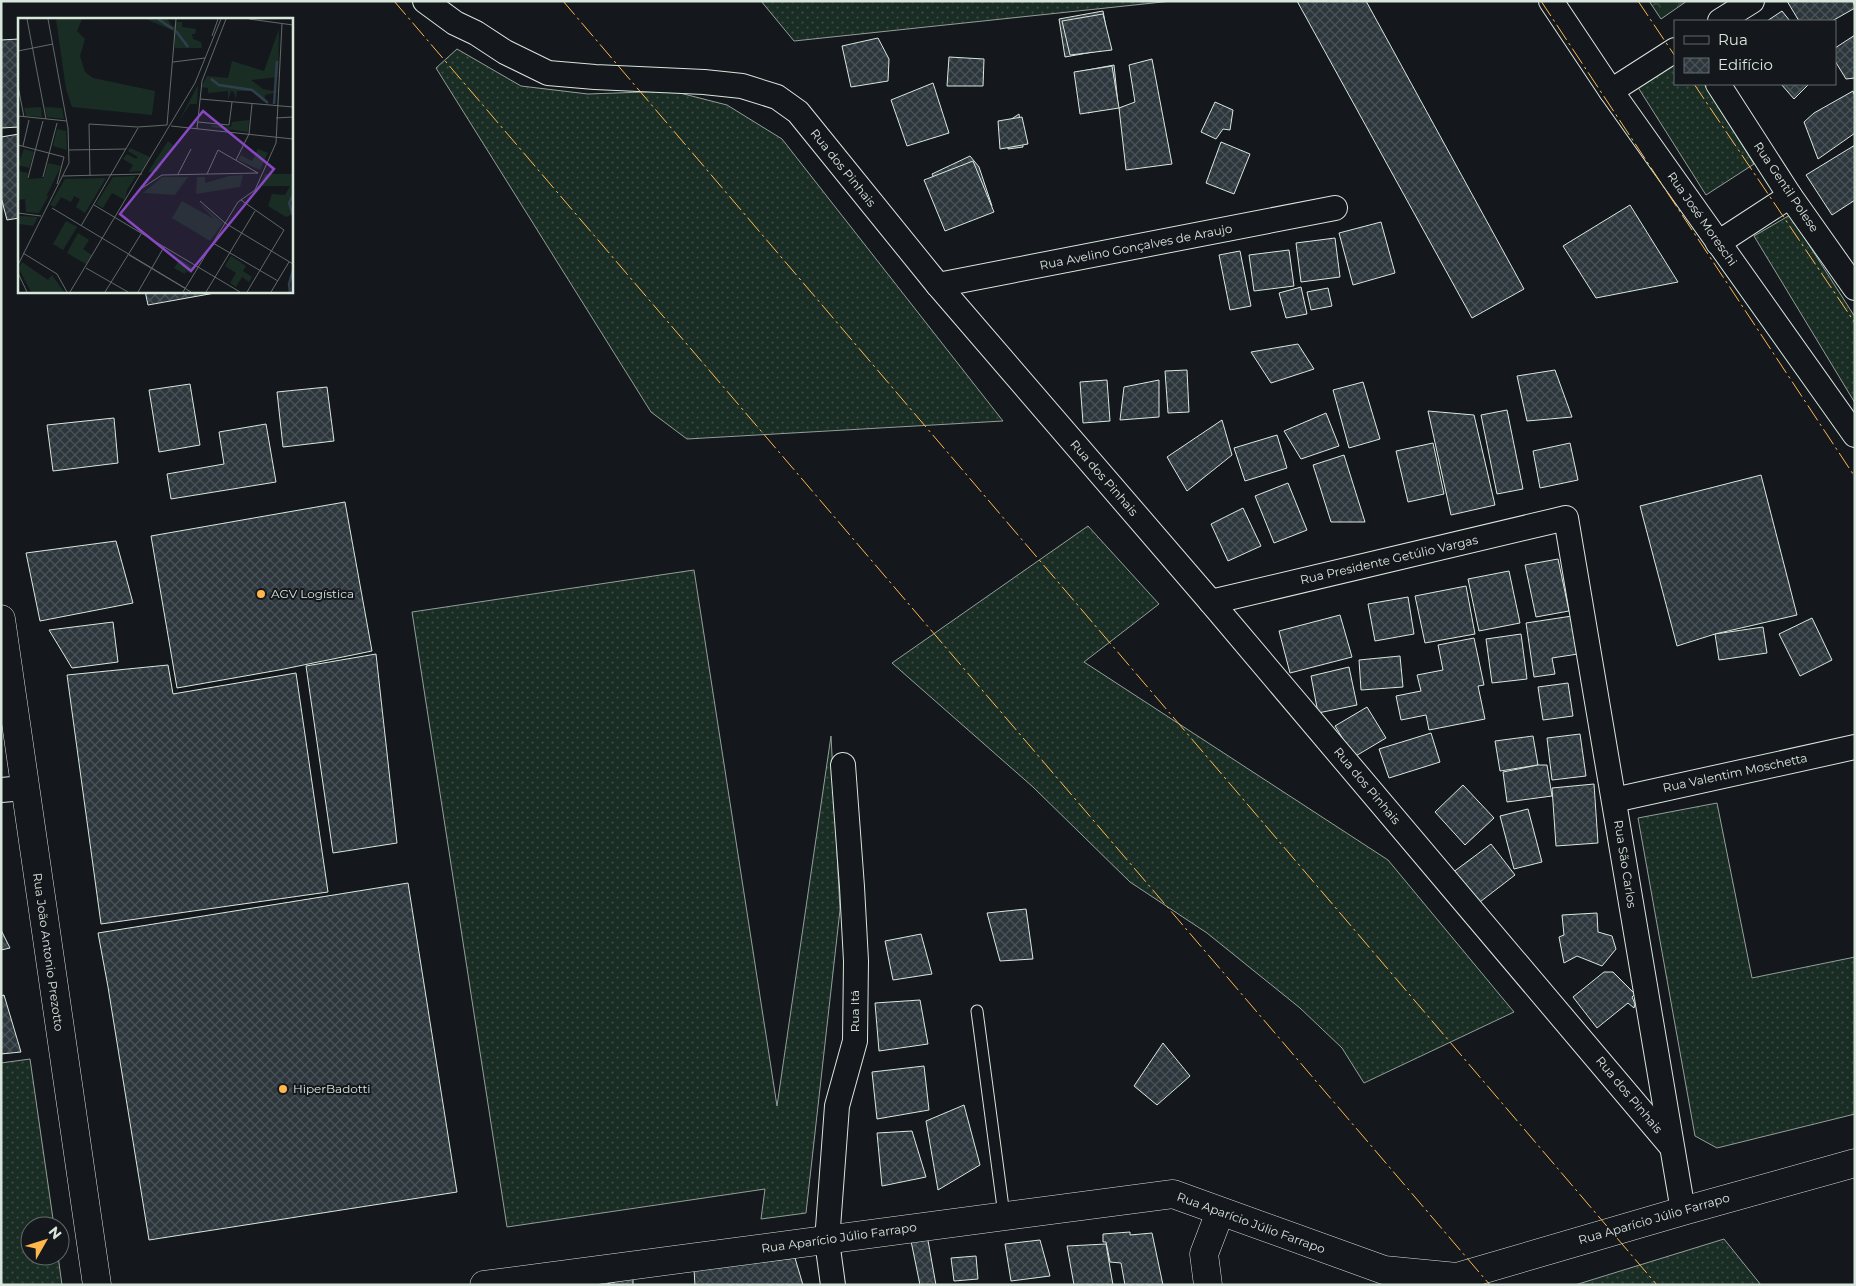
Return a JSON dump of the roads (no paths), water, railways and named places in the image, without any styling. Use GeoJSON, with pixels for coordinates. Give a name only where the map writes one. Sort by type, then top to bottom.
{"type":"FeatureCollection","features":[{"type":"Feature","properties":{"kind":"street","name":"Rua dos Pinhais"},"geometry":{"type":"LineString","coordinates":[[425,1],[455,23],[476,33],[505,52],[548,73],[595,78],[704,82],[742,86],[777,97],[798,112],[938,285],[1212,602],[1672,1146]]}},
{"type":"Feature","properties":{"kind":"street","name":"Rua José Moreschi"},"geometry":{"type":"LineString","coordinates":[[1551,1],[1611,91],[1855,435]]}},
{"type":"Feature","properties":{"kind":"street"},"geometry":{"type":"LineString","coordinates":[[1722,20],[1752,1]]}},
{"type":"Feature","properties":{"kind":"street"},"geometry":{"type":"LineString","coordinates":[[1611,91],[1674,51]]}},
{"type":"Feature","properties":{"kind":"street","name":"Rua Gentil Polese"},"geometry":{"type":"LineString","coordinates":[[1719,85],[1790,196],[1855,288]]}},
{"type":"Feature","properties":{"kind":"street"},"geometry":{"type":"LineString","coordinates":[[1718,243],[1790,196]]}},
{"type":"Feature","properties":{"kind":"street","name":"Rua Avelino Gonçalves de Araujo"},"geometry":{"type":"LineString","coordinates":[[938,285],[1335,208]]}},
{"type":"Feature","properties":{"kind":"street","name":"Rua Presidente Getúlio Vargas"},"geometry":{"type":"LineString","coordinates":[[1212,602],[1566,518]]}},
{"type":"Feature","properties":{"kind":"street","name":"Rua São Carlos"},"geometry":{"type":"LineString","coordinates":[[1566,518],[1682,1210]]}},
{"type":"Feature","properties":{"kind":"street","name":"Rua João Antonio Prezotto"},"geometry":{"type":"LineString","coordinates":[[1,619],[13,789],[97,1285]]}},
{"type":"Feature","properties":{"kind":"street","name":"Rua Valentim Moschetta"},"geometry":{"type":"LineString","coordinates":[[1614,800],[1855,747]]}},
{"type":"Feature","properties":{"kind":"street","name":"Rua Itá"},"geometry":{"type":"LineString","coordinates":[[833,1285],[827,1240],[836,1106],[855,1041],[855,952],[843,765]]}},
{"type":"Feature","properties":{"kind":"street","name":"Rua Aparício Júlio Farrapo"},"geometry":{"type":"LineString","coordinates":[[484,1285],[513,1283],[1004,1215],[1173,1194],[1384,1270],[1457,1277],[1682,1210],[1855,1163]]}},
{"type":"Feature","properties":{"kind":"street"},"geometry":{"type":"LineString","coordinates":[[1208,1285],[1204,1254],[1220,1212]]}},
{"type":"Feature","properties":{"kind":"lane"},"geometry":{"type":"LineString","coordinates":[[977,1011],[1004,1215]]}},
{"type":"Feature","properties":{"kind":"place","name":"AGV Logística"},"geometry":{"type":"Point","coordinates":[261,594]}},
{"type":"Feature","properties":{"kind":"place","name":"HiperBadotti"},"geometry":{"type":"Point","coordinates":[283,1089]}}]}
